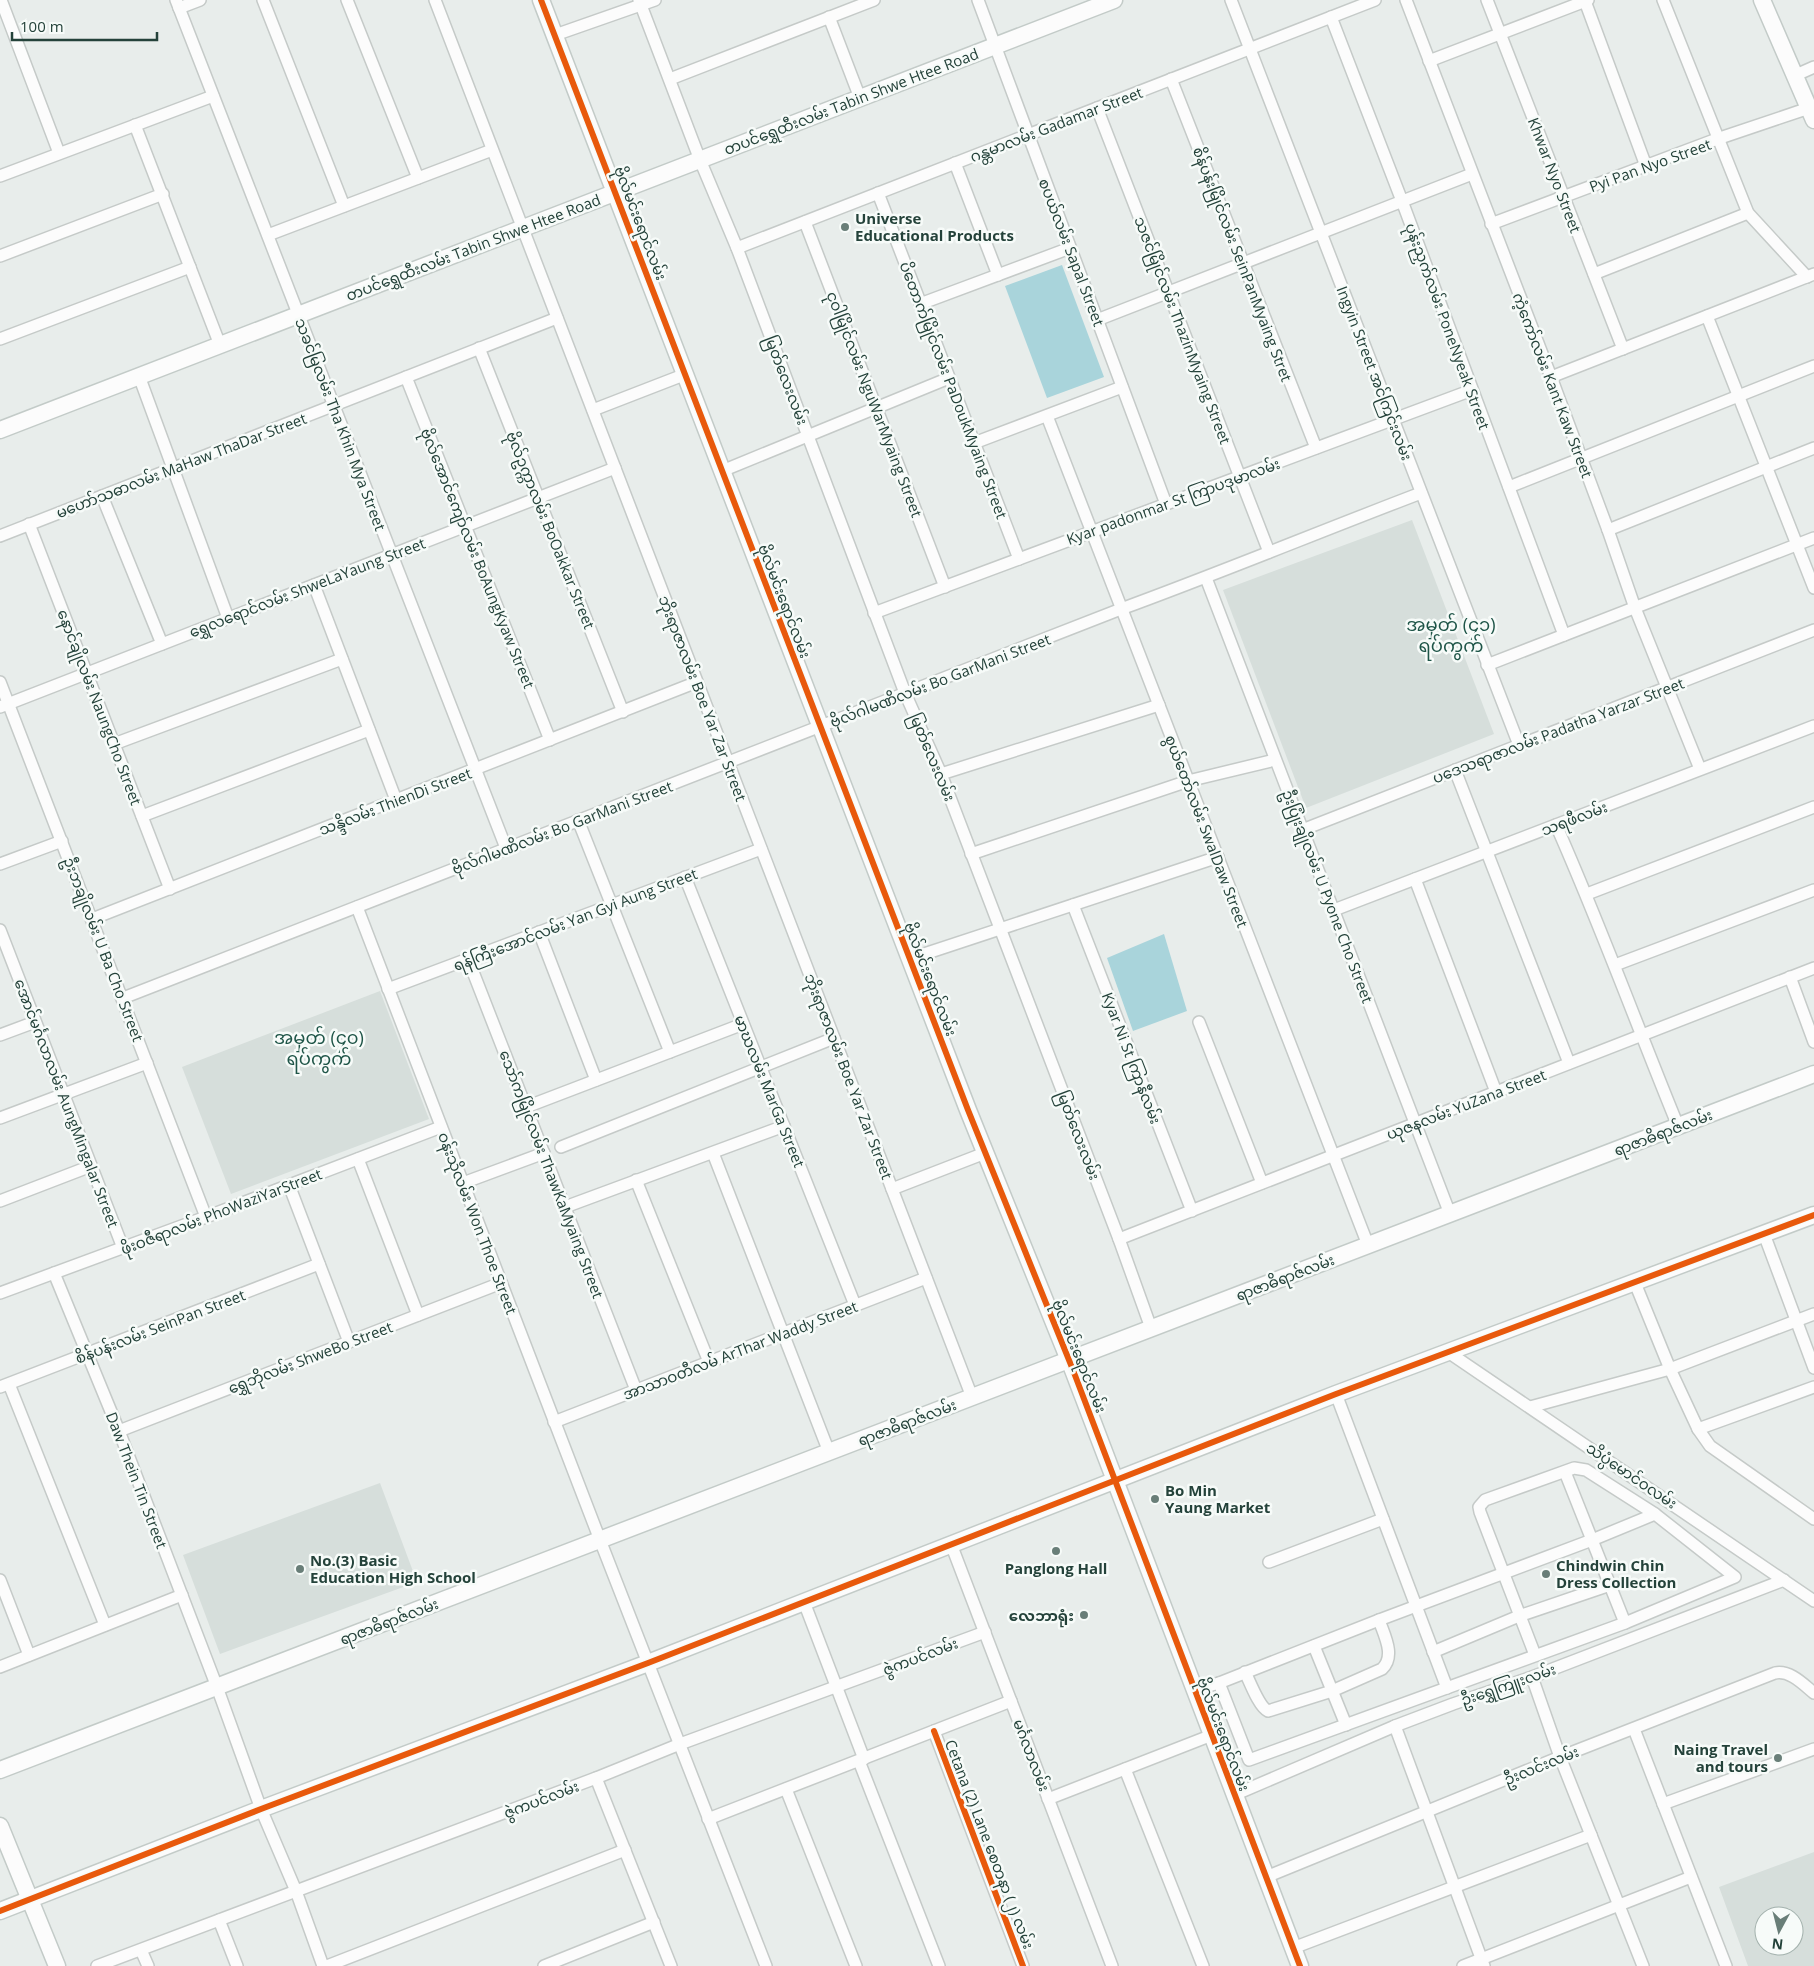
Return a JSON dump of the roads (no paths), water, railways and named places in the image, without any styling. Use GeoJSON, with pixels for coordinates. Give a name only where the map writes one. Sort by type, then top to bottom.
{"type":"FeatureCollection","features":[{"type":"Feature","properties":{"kind":"street"},"geometry":{"type":"LineString","coordinates":[[2,0],[59,153]]}},
{"type":"Feature","properties":{"kind":"street"},"geometry":{"type":"LineString","coordinates":[[178,4],[200,0]]}},
{"type":"Feature","properties":{"kind":"street"},"geometry":{"type":"LineString","coordinates":[[264,0],[344,206]]}},
{"type":"Feature","properties":{"kind":"street"},"geometry":{"type":"LineString","coordinates":[[348,0],[418,178]]}},
{"type":"Feature","properties":{"kind":"street","name":"ဘိုးရာဇာလမ်း Boe Yar Zar Street"},"geometry":{"type":"LineString","coordinates":[[435,0],[972,1397]]}},
{"type":"Feature","properties":{"kind":"street","name":"ဗိုလ်မင်းရောင်လမ်း"},"geometry":{"type":"LineString","coordinates":[[541,0],[909,958],[985,1153],[1073,1370],[1300,1966]]}},
{"type":"Feature","properties":{"kind":"street"},"geometry":{"type":"LineString","coordinates":[[554,35],[640,3],[655,0]]}},
{"type":"Feature","properties":{"kind":"street"},"geometry":{"type":"LineString","coordinates":[[670,79],[874,0]]}},
{"type":"Feature","properties":{"kind":"street","name":"စပယ်လမ်း Sapal Street"},"geometry":{"type":"LineString","coordinates":[[978,0],[1166,504]]}},
{"type":"Feature","properties":{"kind":"street","name":"တပင်ရွှေထီးလမ်း Tabin Shwe Htee Road"},"geometry":{"type":"LineString","coordinates":[[0,430],[1114,0]]}},
{"type":"Feature","properties":{"kind":"street","name":"Ingyin Street အင်ကြင်းလမ်း"},"geometry":{"type":"LineString","coordinates":[[1231,0],[1519,745]]}},
{"type":"Feature","properties":{"kind":"street","name":"ဂန္တမာလမ်း Gadamar Street"},"geometry":{"type":"LineString","coordinates":[[737,248],[1375,0]]}},
{"type":"Feature","properties":{"kind":"street","name":"ကံ့ကော်လမ်း Kant Kaw Street"},"geometry":{"type":"LineString","coordinates":[[1406,0],[1551,377],[1635,608],[1700,770]]}},
{"type":"Feature","properties":{"kind":"street","name":"Khwar Nyo Street"},"geometry":{"type":"LineString","coordinates":[[1487,0],[1623,349]]}},
{"type":"Feature","properties":{"kind":"street"},"geometry":{"type":"LineString","coordinates":[[1551,377],[1810,276],[1748,213],[1663,0]]}},
{"type":"Feature","properties":{"kind":"street"},"geometry":{"type":"LineString","coordinates":[[1762,0],[1796,75],[1811,114]]}},
{"type":"Feature","properties":{"kind":"street"},"geometry":{"type":"LineString","coordinates":[[1429,61],[1586,1],[1646,166]]}},
{"type":"Feature","properties":{"kind":"street","name":"မြတ်လေးလမ်း"},"geometry":{"type":"LineString","coordinates":[[640,3],[700,160],[737,248],[905,693],[941,774],[1119,1239],[1151,1328]]}},
{"type":"Feature","properties":{"kind":"street","name":"သခင်မြလမ်း Tha Khin Mya Street"},"geometry":{"type":"LineString","coordinates":[[178,4],[474,770],[506,848]]}},
{"type":"Feature","properties":{"kind":"street","name":"ပုန်းညှက်လမ်း PoneNyeak Street"},"geometry":{"type":"LineString","coordinates":[[1331,17],[1402,201],[1564,635]]}},
{"type":"Feature","properties":{"kind":"street"},"geometry":{"type":"LineString","coordinates":[[829,18],[860,98]]}},
{"type":"Feature","properties":{"kind":"street"},"geometry":{"type":"LineString","coordinates":[[1796,75],[1814,67]]}},
{"type":"Feature","properties":{"kind":"street","name":"စိန်ပန်းမြိုင်လမ်း SeinPanMyaing Stret"},"geometry":{"type":"LineString","coordinates":[[1171,79],[1316,448]]}},
{"type":"Feature","properties":{"kind":"street"},"geometry":{"type":"LineString","coordinates":[[0,176],[213,96]]}},
{"type":"Feature","properties":{"kind":"street","name":"သဇင်မြိုင်လမ်း ThazinMyaing Street"},"geometry":{"type":"LineString","coordinates":[[1097,108],[1269,552]]}},
{"type":"Feature","properties":{"kind":"street","name":"Pyi Pan Nyo Street"},"geometry":{"type":"LineString","coordinates":[[1491,224],[1718,139],[1811,114]]}},
{"type":"Feature","properties":{"kind":"street"},"geometry":{"type":"LineString","coordinates":[[134,125],[220,345]]}},
{"type":"Feature","properties":{"kind":"street"},"geometry":{"type":"LineString","coordinates":[[268,234],[492,150]]}},
{"type":"Feature","properties":{"kind":"street"},"geometry":{"type":"LineString","coordinates":[[955,164],[998,275]]}},
{"type":"Feature","properties":{"kind":"street"},"geometry":{"type":"LineString","coordinates":[[1097,320],[1472,174]]}},
{"type":"Feature","properties":{"kind":"street","name":"ပိတောက်မြိုင်လမ်း PaDoukMyaing Street"},"geometry":{"type":"LineString","coordinates":[[878,193],[1019,559]]}},
{"type":"Feature","properties":{"kind":"street"},"geometry":{"type":"LineString","coordinates":[[0,256],[162,194]]}},
{"type":"Feature","properties":{"kind":"street"},"geometry":{"type":"LineString","coordinates":[[1594,274],[1748,213]]}},
{"type":"Feature","properties":{"kind":"street","name":"ငုဝါမြိုင်လမ်း NguWarMyaing Street"},"geometry":{"type":"LineString","coordinates":[[805,222],[945,587]]}},
{"type":"Feature","properties":{"kind":"street"},"geometry":{"type":"LineString","coordinates":[[920,304],[1070,248]]}},
{"type":"Feature","properties":{"kind":"street"},"geometry":{"type":"LineString","coordinates":[[0,339],[190,267]]}},
{"type":"Feature","properties":{"kind":"street"},"geometry":{"type":"LineString","coordinates":[[1707,316],[1814,588]]}},
{"type":"Feature","properties":{"kind":"street","name":"မဟော်သဓာလမ်း MaHaw ThaDar Street"},"geometry":{"type":"LineString","coordinates":[[0,536],[557,318]]}},
{"type":"Feature","properties":{"kind":"street","name":"ဗိုလ်ဥက္ကာလမ်း BoOakkar Street"},"geometry":{"type":"LineString","coordinates":[[479,348],[623,712]]}},
{"type":"Feature","properties":{"kind":"street"},"geometry":{"type":"LineString","coordinates":[[1509,487],[1814,366]]}},
{"type":"Feature","properties":{"kind":"street"},"geometry":{"type":"LineString","coordinates":[[592,410],[686,374]]}},
{"type":"Feature","properties":{"kind":"street"},"geometry":{"type":"LineString","coordinates":[[139,376],[228,618]]}},
{"type":"Feature","properties":{"kind":"street","name":"ဗိုလ်အောင်ကျော်လမ်း BoAungKyaw Street"},"geometry":{"type":"LineString","coordinates":[[406,377],[550,740]]}},
{"type":"Feature","properties":{"kind":"street"},"geometry":{"type":"LineString","coordinates":[[722,471],[949,378]]}},
{"type":"Feature","properties":{"kind":"street"},"geometry":{"type":"LineString","coordinates":[[974,443],[1122,387]]}},
{"type":"Feature","properties":{"kind":"street","name":"Kyar padonmar St ကြာပဒုမာလမ်း"},"geometry":{"type":"LineString","coordinates":[[874,613],[1472,390]]}},
{"type":"Feature","properties":{"kind":"street","name":"စွယ်တော်လမ်း SwalDaw Street"},"geometry":{"type":"LineString","coordinates":[[1047,416],[1368,1245]]}},
{"type":"Feature","properties":{"kind":"street"},"geometry":{"type":"LineString","coordinates":[[1608,530],[1814,448]]}},
{"type":"Feature","properties":{"kind":"street","name":"ရွှေလရောင်လမ်း ShweLaYaung Street"},"geometry":{"type":"LineString","coordinates":[[4,705],[615,468]]}},
{"type":"Feature","properties":{"kind":"street","name":"ဗိုလ်ဂါမဏိလမ်း Bo GarMani Street"},"geometry":{"type":"LineString","coordinates":[[123,998],[1421,493]]}},
{"type":"Feature","properties":{"kind":"street"},"geometry":{"type":"LineString","coordinates":[[102,496],[162,644]]}},
{"type":"Feature","properties":{"kind":"street","name":"နောင်ချိုလမ်း NaungCho Street"},"geometry":{"type":"LineString","coordinates":[[29,524],[170,889]]}},
{"type":"Feature","properties":{"kind":"street"},"geometry":{"type":"LineString","coordinates":[[1487,665],[1814,538]]}},
{"type":"Feature","properties":{"kind":"street","name":"ဦးပြုံးချိုလမ်း U Pyone Cho Street"},"geometry":{"type":"LineString","coordinates":[[1206,578],[1450,1214]]}},
{"type":"Feature","properties":{"kind":"street"},"geometry":{"type":"LineString","coordinates":[[314,585],[396,800]]}},
{"type":"Feature","properties":{"kind":"street","name":"ပဒေသရာဇာလမ်း Padatha Yarzar Street"},"geometry":{"type":"LineString","coordinates":[[1302,830],[1814,630]]}},
{"type":"Feature","properties":{"kind":"street"},"geometry":{"type":"LineString","coordinates":[[114,744],[342,659]]}},
{"type":"Feature","properties":{"kind":"street","name":"ဦးဘချိုလမ်း U Ba Cho Street"},"geometry":{"type":"LineString","coordinates":[[0,682],[4,705],[62,841],[206,1217]]}},
{"type":"Feature","properties":{"kind":"street","name":"သန္ဒိလမ်း ThienDi Street"},"geometry":{"type":"LineString","coordinates":[[92,919],[697,682]]}},
{"type":"Feature","properties":{"kind":"street"},"geometry":{"type":"LineString","coordinates":[[941,774],[1159,705]]}},
{"type":"Feature","properties":{"kind":"street","name":"သရဖီလမ်း"},"geometry":{"type":"LineString","coordinates":[[1334,910],[1814,726]]}},
{"type":"Feature","properties":{"kind":"street"},"geometry":{"type":"LineString","coordinates":[[142,816],[369,730]]}},
{"type":"Feature","properties":{"kind":"street"},"geometry":{"type":"LineString","coordinates":[[971,854],[1188,781],[1275,760]]}},
{"type":"Feature","properties":{"kind":"street"},"geometry":{"type":"LineString","coordinates":[[1455,770],[1569,1063]]}},
{"type":"Feature","properties":{"kind":"street"},"geometry":{"type":"LineString","coordinates":[[1587,894],[1814,807]]}},
{"type":"Feature","properties":{"kind":"street"},"geometry":{"type":"LineString","coordinates":[[578,820],[670,1052]]}},
{"type":"Feature","properties":{"kind":"street"},"geometry":{"type":"LineString","coordinates":[[1556,825],[1587,894],[1678,1126]]}},
{"type":"Feature","properties":{"kind":"street"},"geometry":{"type":"LineString","coordinates":[[0,864],[62,841]]}},
{"type":"Feature","properties":{"kind":"street","name":"ရန်ကြီးအောင်လမ်း Yan Gyi Aung Street"},"geometry":{"type":"LineString","coordinates":[[388,989],[761,849]]}},
{"type":"Feature","properties":{"kind":"street"},"geometry":{"type":"LineString","coordinates":[[909,958],[1218,857]]}},
{"type":"Feature","properties":{"kind":"street","name":"မာဃလမ်း MarGa Street"},"geometry":{"type":"LineString","coordinates":[[685,877],[855,1305]]}},
{"type":"Feature","properties":{"kind":"street"},"geometry":{"type":"LineString","coordinates":[[1415,879],[1496,1092]]}},
{"type":"Feature","properties":{"kind":"street"},"geometry":{"type":"LineString","coordinates":[[1615,964],[1814,890]]}},
{"type":"Feature","properties":{"kind":"street","name":"Kyar Ni St ကြာနီလမ်း"},"geometry":{"type":"LineString","coordinates":[[1073,905],[1192,1211]]}},
{"type":"Feature","properties":{"kind":"street","name":"ဝန်းသိုလမ်း Won Thoe Street"},"geometry":{"type":"LineString","coordinates":[[357,906],[554,1422],[766,1966]]}},
{"type":"Feature","properties":{"kind":"street","name":"အောင်မင်္ဂလာလမ်း AungMingalar Street"},"geometry":{"type":"LineString","coordinates":[[0,930],[4,950],[35,1022],[123,1248]]}},
{"type":"Feature","properties":{"kind":"street"},"geometry":{"type":"LineString","coordinates":[[539,932],[596,1080]]}},
{"type":"Feature","properties":{"kind":"street","name":"သော်ကမြိုင်လမ်း ThawKaMyaing Street"},"geometry":{"type":"LineString","coordinates":[[468,959],[636,1390]]}},
{"type":"Feature","properties":{"kind":"street","name":"ယုဇနလမ်း YuZana Street"},"geometry":{"type":"LineString","coordinates":[[1119,1239],[1814,968]]}},
{"type":"Feature","properties":{"kind":"street"},"geometry":{"type":"LineString","coordinates":[[1790,977],[1814,1042]]}},
{"type":"Feature","properties":{"kind":"street"},"geometry":{"type":"LineString","coordinates":[[0,1035],[35,1022]]}},
{"type":"Feature","properties":{"kind":"street"},"geometry":{"type":"LineString","coordinates":[[1199,1022],[1262,1184]]}},
{"type":"Feature","properties":{"kind":"street"},"geometry":{"type":"LineString","coordinates":[[526,1107],[743,1024]]}},
{"type":"Feature","properties":{"kind":"street"},"geometry":{"type":"LineString","coordinates":[[561,1147],[834,1038]]}},
{"type":"Feature","properties":{"kind":"street"},"geometry":{"type":"LineString","coordinates":[[0,1118],[147,1062]]}},
{"type":"Feature","properties":{"kind":"street","name":"ရာဇာဓိရာဇ်လမ်း"},"geometry":{"type":"LineString","coordinates":[[0,1770],[972,1397],[1073,1370],[1151,1328],[1814,1074]]}},
{"type":"Feature","properties":{"kind":"street"},"geometry":{"type":"LineString","coordinates":[[565,1207],[784,1126]]}},
{"type":"Feature","properties":{"kind":"street","name":"ဖိုးဝဇီရာလမ်း PhoWaziYarStreet"},"geometry":{"type":"LineString","coordinates":[[0,1293],[442,1127]]}},
{"type":"Feature","properties":{"kind":"street"},"geometry":{"type":"LineString","coordinates":[[463,1183],[544,1153]]}},
{"type":"Feature","properties":{"kind":"street"},"geometry":{"type":"LineString","coordinates":[[713,1153],[829,1452]]}},
{"type":"Feature","properties":{"kind":"street"},"geometry":{"type":"LineString","coordinates":[[892,1189],[985,1153]]}},
{"type":"Feature","properties":{"kind":"street"},"geometry":{"type":"LineString","coordinates":[[358,1159],[418,1315]]}},
{"type":"Feature","properties":{"kind":"street"},"geometry":{"type":"LineString","coordinates":[[0,1201],[91,1166]]}},
{"type":"Feature","properties":{"kind":"street"},"geometry":{"type":"LineString","coordinates":[[636,1180],[709,1362]]}},
{"type":"Feature","properties":{"kind":"street"},"geometry":{"type":"LineString","coordinates":[[289,1186],[348,1342]]}},
{"type":"Feature","properties":{"kind":"street"},"geometry":{"type":"LineString","coordinates":[[0,1911],[261,1809],[648,1663],[951,1544],[1110,1467],[1336,1394],[1814,1215]]}},
{"type":"Feature","properties":{"kind":"street"},"geometry":{"type":"LineString","coordinates":[[1764,1234],[1814,1368]]}},
{"type":"Feature","properties":{"kind":"street","name":"စိန်ပန်းလမ်း SeinPan Street"},"geometry":{"type":"LineString","coordinates":[[4,1385],[319,1264]]}},
{"type":"Feature","properties":{"kind":"street","name":"Daw Thein Tin Street"},"geometry":{"type":"LineString","coordinates":[[54,1273],[119,1431],[217,1687],[261,1809],[296,1891],[323,1966]]}},
{"type":"Feature","properties":{"kind":"street","name":"အာသာဝတီလမ် ArThar Waddy Street"},"geometry":{"type":"LineString","coordinates":[[554,1422],[926,1278]]}},
{"type":"Feature","properties":{"kind":"street","name":"ရွှေဘိုလမ်း ShweBo Street"},"geometry":{"type":"LineString","coordinates":[[119,1431],[501,1283]]}},
{"type":"Feature","properties":{"kind":"street"},"geometry":{"type":"LineString","coordinates":[[1635,1283],[1670,1369],[1698,1429],[1710,1446],[1814,1519]]}},
{"type":"Feature","properties":{"kind":"street"},"geometry":{"type":"LineString","coordinates":[[1530,1407],[1670,1369],[1814,1314]]}},
{"type":"Feature","properties":{"kind":"street","name":"သိပ္ပံမောင်ဝလမ်း"},"geometry":{"type":"LineString","coordinates":[[1448,1352],[1814,1601]]}},
{"type":"Feature","properties":{"kind":"street"},"geometry":{"type":"LineString","coordinates":[[4,1385],[105,1625]]}},
{"type":"Feature","properties":{"kind":"street"},"geometry":{"type":"LineString","coordinates":[[1698,1429],[1814,1387]]}},
{"type":"Feature","properties":{"kind":"street"},"geometry":{"type":"LineString","coordinates":[[1336,1394],[1447,1688]]}},
{"type":"Feature","properties":{"kind":"street"},"geometry":{"type":"LineString","coordinates":[[1220,1682],[1249,1760],[1625,1623],[1735,1577],[1655,1514],[1586,1470],[1574,1468],[1485,1500],[1480,1505],[1480,1512],[1535,1655]]}},
{"type":"Feature","properties":{"kind":"street"},"geometry":{"type":"LineString","coordinates":[[1565,1472],[1625,1623]]}},
{"type":"Feature","properties":{"kind":"street"},"geometry":{"type":"LineString","coordinates":[[1194,1690],[1220,1682],[1592,1540],[1655,1514]]}},
{"type":"Feature","properties":{"kind":"street"},"geometry":{"type":"LineString","coordinates":[[1268,1562],[1383,1519]]}},
{"type":"Feature","properties":{"kind":"street","name":"မင်္ဂလာလမ်း"},"geometry":{"type":"LineString","coordinates":[[951,1544],[1112,1966]]}},
{"type":"Feature","properties":{"kind":"street"},"geometry":{"type":"LineString","coordinates":[[0,1580],[29,1655]]}},
{"type":"Feature","properties":{"kind":"street","name":"ဦးရွှေကြူးလမ်း"},"geometry":{"type":"LineString","coordinates":[[1234,1795],[1396,1726],[1532,1677],[1784,1580]]}},
{"type":"Feature","properties":{"kind":"street"},"geometry":{"type":"LineString","coordinates":[[1433,1652],[1520,1616],[1610,1584]]}},
{"type":"Feature","properties":{"kind":"street"},"geometry":{"type":"LineString","coordinates":[[0,1667],[182,1595]]}},
{"type":"Feature","properties":{"kind":"street"},"geometry":{"type":"LineString","coordinates":[[804,1602],[939,1966]]}},
{"type":"Feature","properties":{"kind":"street"},"geometry":{"type":"LineString","coordinates":[[1245,1672],[1260,1703],[1264,1709],[1268,1710],[1332,1690],[1382,1669],[1388,1664],[1390,1653],[1379,1620]]}},
{"type":"Feature","properties":{"kind":"street","name":"ဇွဲကပင်လမ်း"},"geometry":{"type":"LineString","coordinates":[[97,1966],[596,1778],[680,1744],[985,1632]]}},
{"type":"Feature","properties":{"kind":"street"},"geometry":{"type":"LineString","coordinates":[[1314,1646],[1346,1725]]}},
{"type":"Feature","properties":{"kind":"street","name":"ဦးလင်းလမ်း"},"geometry":{"type":"LineString","coordinates":[[1266,1877],[1775,1672],[1788,1674],[1814,1693]]}},
{"type":"Feature","properties":{"kind":"street"},"geometry":{"type":"LineString","coordinates":[[1532,1677],[1560,1757],[1643,1966]]}},
{"type":"Feature","properties":{"kind":"street"},"geometry":{"type":"LineString","coordinates":[[708,1819],[1011,1701]]}},
{"type":"Feature","properties":{"kind":"street"},"geometry":{"type":"LineString","coordinates":[[1396,1726],[1482,1962]]}},
{"type":"Feature","properties":{"kind":"street"},"geometry":{"type":"LineString","coordinates":[[1634,1729],[1726,1966]]}},
{"type":"Feature","properties":{"kind":"street","name":"Cetana (2) Lane စေတနာ (၂) လမ်း"},"geometry":{"type":"LineString","coordinates":[[934,1732],[1023,1966]]}},
{"type":"Feature","properties":{"kind":"street"},"geometry":{"type":"LineString","coordinates":[[1048,1799],[1212,1736]]}},
{"type":"Feature","properties":{"kind":"street"},"geometry":{"type":"LineString","coordinates":[[1663,1804],[1814,1749]]}},
{"type":"Feature","properties":{"kind":"street"},"geometry":{"type":"LineString","coordinates":[[1125,1769],[1202,1966]]}},
{"type":"Feature","properties":{"kind":"street"},"geometry":{"type":"LineString","coordinates":[[596,1778],[671,1966]]}},
{"type":"Feature","properties":{"kind":"street"},"geometry":{"type":"LineString","coordinates":[[786,1789],[856,1966]]}},
{"type":"Feature","properties":{"kind":"street"},"geometry":{"type":"LineString","coordinates":[[0,1826],[57,1966]]}},
{"type":"Feature","properties":{"kind":"street"},"geometry":{"type":"LineString","coordinates":[[1293,1948],[1591,1834]]}},
{"type":"Feature","properties":{"kind":"street"},"geometry":{"type":"LineString","coordinates":[[327,1966],[625,1850]]}},
{"type":"Feature","properties":{"kind":"street"},"geometry":{"type":"LineString","coordinates":[[1463,1966],[1482,1962],[1618,1904],[1691,1877]]}},
{"type":"Feature","properties":{"kind":"street"},"geometry":{"type":"LineString","coordinates":[[219,1920],[237,1966]]}},
{"type":"Feature","properties":{"kind":"street"},"geometry":{"type":"LineString","coordinates":[[544,1966],[654,1922]]}},
{"type":"Feature","properties":{"kind":"street"},"geometry":{"type":"LineString","coordinates":[[141,1950],[148,1966]]}},
{"type":"Feature","properties":{"kind":"water"},"geometry":{"type":"Polygon","coordinates":[[[1062,265],[1104,377],[1047,398],[1005,286],[1062,265]]]}},
{"type":"Feature","properties":{"kind":"water"},"geometry":{"type":"Polygon","coordinates":[[[1164,934],[1187,1011],[1133,1031],[1107,958],[1164,934]]]}},
{"type":"Feature","properties":{"kind":"place","name":"Universe Educational Products"},"geometry":{"type":"Point","coordinates":[845,227]}},
{"type":"Feature","properties":{"kind":"place","name":"Bo Min Yaung Market"},"geometry":{"type":"Point","coordinates":[1155,1499]}},
{"type":"Feature","properties":{"kind":"place","name":"Panglong Hall"},"geometry":{"type":"Point","coordinates":[1056,1551]}},
{"type":"Feature","properties":{"kind":"place","name":"No.(3) Basic Education High School"},"geometry":{"type":"Point","coordinates":[300,1569]}},
{"type":"Feature","properties":{"kind":"place","name":"Chindwin Chin Dress Collection"},"geometry":{"type":"Point","coordinates":[1546,1574]}},
{"type":"Feature","properties":{"kind":"place","name":"လေဘာရုံး"},"geometry":{"type":"Point","coordinates":[1084,1615]}},
{"type":"Feature","properties":{"kind":"place","name":"Naing Travel and tours"},"geometry":{"type":"Point","coordinates":[1778,1758]}},
{"type":"Feature","properties":{"kind":"district","name":"အမှတ် (၄၁) ရပ်ကွက်"},"geometry":{"type":"Point","coordinates":[1451,634]}},
{"type":"Feature","properties":{"kind":"district","name":"အမှတ် (၄၀) ရပ်ကွက်"},"geometry":{"type":"Point","coordinates":[319,1047]}}]}
